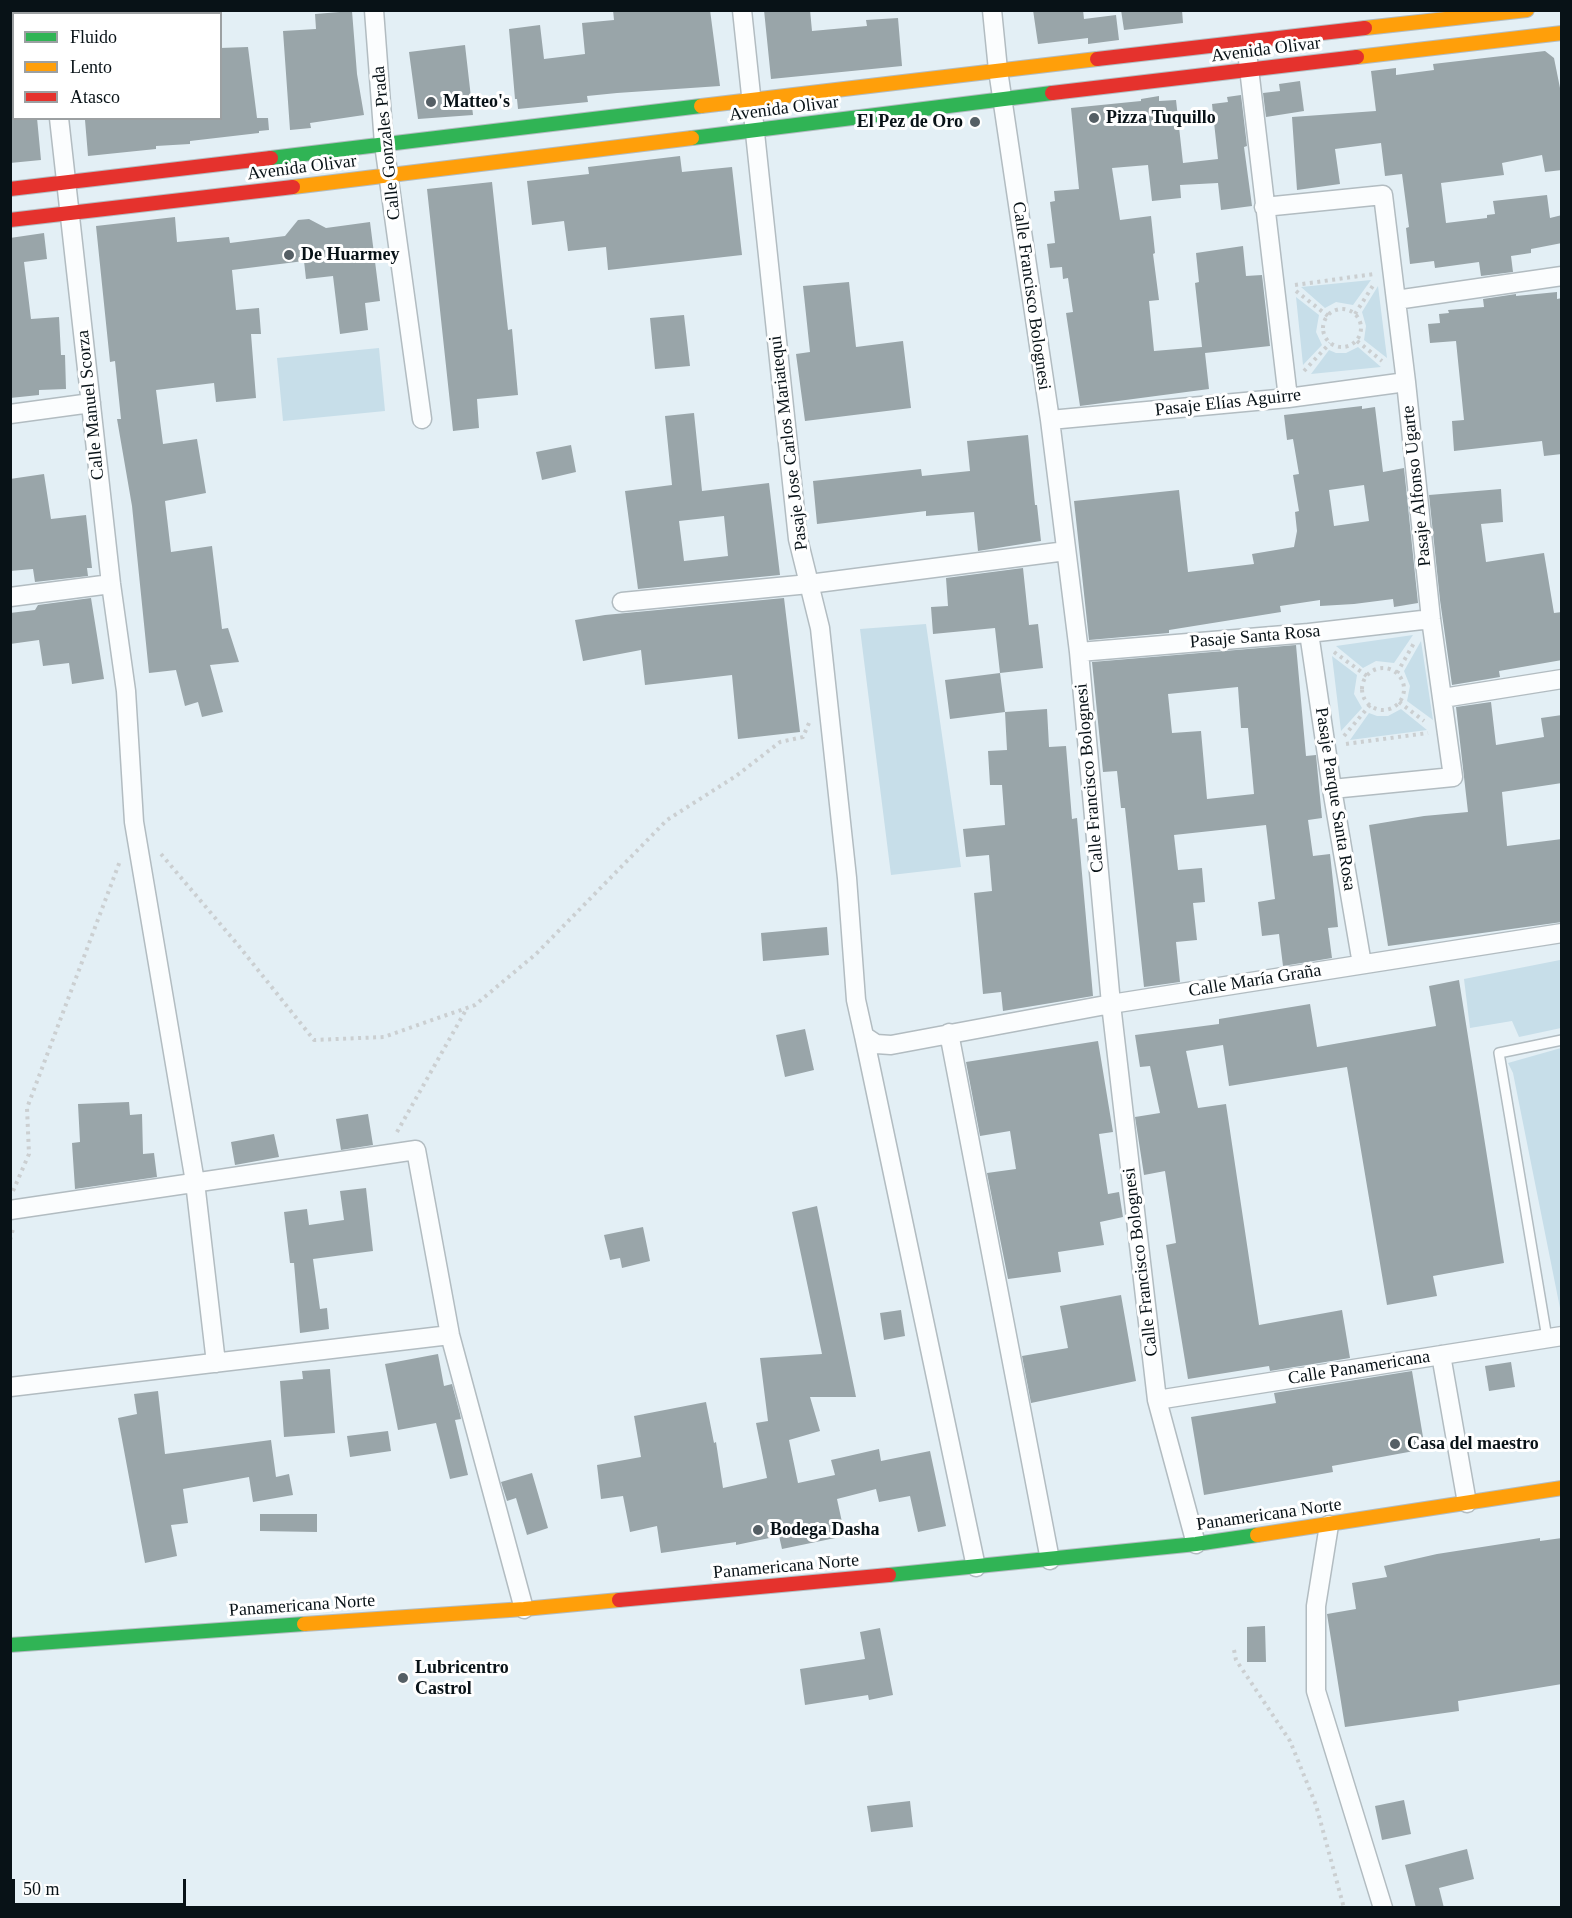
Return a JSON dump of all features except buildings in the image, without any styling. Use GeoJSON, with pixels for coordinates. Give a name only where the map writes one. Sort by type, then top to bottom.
{"type":"FeatureCollection","features":[{"type":"Feature","properties":{"kind":"main road","name":"Avenida Olivar"},"geometry":{"type":"LineString","coordinates":[[10,189],[998,70],[1527,10]]}},
{"type":"Feature","properties":{"kind":"main road","name":"Avenida Olivar"},"geometry":{"type":"LineString","coordinates":[[10,220],[1562,33]]}},
{"type":"Feature","properties":{"kind":"main road","name":"Panamericana Norte"},"geometry":{"type":"LineString","coordinates":[[10,1645],[524,1609],[976,1568],[1196,1544],[1329,1526],[1562,1488]]}},
{"type":"Feature","properties":{"kind":"street","name":"Calle Gonzales Prada"},"geometry":{"type":"LineString","coordinates":[[374,10],[384,144],[422,419]]}},
{"type":"Feature","properties":{"kind":"street","name":"Pasaje Jose Carlos Mariatequi"},"geometry":{"type":"LineString","coordinates":[[742,10],[798,539],[820,628],[847,878],[856,1000],[976,1568]]}},
{"type":"Feature","properties":{"kind":"street","name":"Calle Francisco Bolognesi"},"geometry":{"type":"LineString","coordinates":[[992,10],[1002,99],[1050,420],[1078,652],[1112,1004],[1157,1400],[1196,1544]]}},
{"type":"Feature","properties":{"kind":"street"},"geometry":{"type":"LineString","coordinates":[[1246,42],[1288,398]]}},
{"type":"Feature","properties":{"kind":"street","name":"Calle Manuel Scorza"},"geometry":{"type":"LineString","coordinates":[[59,120],[111,584],[126,691],[134,822],[195,1182],[216,1363]]}},
{"type":"Feature","properties":{"kind":"street","name":"Pasaje Alfonso Ugarte"},"geometry":{"type":"LineString","coordinates":[[1264,207],[1383,195],[1406,382],[1431,619],[1453,777],[1332,789]]}},
{"type":"Feature","properties":{"kind":"street"},"geometry":{"type":"LineString","coordinates":[[1396,300],[1562,276]]}},
{"type":"Feature","properties":{"kind":"street","name":"Pasaje Elías Aguirre"},"geometry":{"type":"LineString","coordinates":[[1050,420],[1288,398],[1406,382]]}},
{"type":"Feature","properties":{"kind":"street"},"geometry":{"type":"LineString","coordinates":[[10,414],[91,403]]}},
{"type":"Feature","properties":{"kind":"street"},"geometry":{"type":"LineString","coordinates":[[622,602],[809,584],[1066,551]]}},
{"type":"Feature","properties":{"kind":"street"},"geometry":{"type":"LineString","coordinates":[[10,597],[111,584]]}},
{"type":"Feature","properties":{"kind":"street","name":"Pasaje Santa Rosa"},"geometry":{"type":"LineString","coordinates":[[1078,652],[1309,633],[1431,619]]}},
{"type":"Feature","properties":{"kind":"street","name":"Pasaje Parque Santa Rosa"},"geometry":{"type":"LineString","coordinates":[[1309,633],[1332,789],[1362,964]]}},
{"type":"Feature","properties":{"kind":"street"},"geometry":{"type":"LineString","coordinates":[[1443,698],[1562,679]]}},
{"type":"Feature","properties":{"kind":"street","name":"Calle María Graña"},"geometry":{"type":"LineString","coordinates":[[949,1033],[1112,1004],[1562,933]]}},
{"type":"Feature","properties":{"kind":"street"},"geometry":{"type":"LineString","coordinates":[[864,1036],[876,1044],[891,1045],[949,1033],[1050,1560]]}},
{"type":"Feature","properties":{"kind":"street"},"geometry":{"type":"LineString","coordinates":[[10,1210],[416,1150],[450,1335],[524,1609]]}},
{"type":"Feature","properties":{"kind":"street"},"geometry":{"type":"LineString","coordinates":[[10,1387],[450,1335]]}},
{"type":"Feature","properties":{"kind":"street","name":"Calle Panamericana"},"geometry":{"type":"LineString","coordinates":[[1157,1400],[1554,1337]]}},
{"type":"Feature","properties":{"kind":"street"},"geometry":{"type":"LineString","coordinates":[[1441,1355],[1467,1503]]}},
{"type":"Feature","properties":{"kind":"street"},"geometry":{"type":"LineString","coordinates":[[1329,1526],[1316,1606],[1316,1691],[1383,1908]]}},
{"type":"Feature","properties":{"kind":"lane"},"geometry":{"type":"LineString","coordinates":[[1554,1337],[1499,1053],[1562,1040]]}},
{"type":"Feature","properties":{"kind":"path"},"geometry":{"type":"LineString","coordinates":[[1328,316],[1290,286],[1381,273],[1355,314]]}},
{"type":"Feature","properties":{"kind":"path"},"geometry":{"type":"LineString","coordinates":[[1341,309],[1355,314],[1361,327],[1357,341],[1351,346],[1344,347],[1330,343],[1323,329],[1328,316],[1341,309]]}},
{"type":"Feature","properties":{"kind":"path"},"geometry":{"type":"LineString","coordinates":[[1357,341],[1383,362]]}},
{"type":"Feature","properties":{"kind":"path"},"geometry":{"type":"LineString","coordinates":[[1298,379],[1330,343]]}},
{"type":"Feature","properties":{"kind":"path"},"geometry":{"type":"LineString","coordinates":[[1397,673],[1418,636]]}},
{"type":"Feature","properties":{"kind":"path"},"geometry":{"type":"LineString","coordinates":[[1333,651],[1367,676]]}},
{"type":"Feature","properties":{"kind":"path"},"geometry":{"type":"LineString","coordinates":[[1382,668],[1397,673],[1404,687],[1399,702],[1393,708],[1385,710],[1370,705],[1363,691],[1367,676],[1374,670],[1382,668]]}},
{"type":"Feature","properties":{"kind":"path"},"geometry":{"type":"LineString","coordinates":[[156,849],[238,945],[314,1040],[384,1037],[475,1005],[536,954],[667,820],[736,776],[780,742],[803,737],[821,694],[827,689]]}},
{"type":"Feature","properties":{"kind":"path"},"geometry":{"type":"LineString","coordinates":[[1399,702],[1431,726]]}},
{"type":"Feature","properties":{"kind":"path"},"geometry":{"type":"LineString","coordinates":[[1343,737],[1370,705]]}},
{"type":"Feature","properties":{"kind":"path"},"geometry":{"type":"LineString","coordinates":[[1336,745],[1439,732]]}},
{"type":"Feature","properties":{"kind":"path"},"geometry":{"type":"LineString","coordinates":[[10,1197],[29,1154],[27,1108],[134,822]]}},
{"type":"Feature","properties":{"kind":"path"},"geometry":{"type":"LineString","coordinates":[[373,1156],[397,1132],[467,1007]]}},
{"type":"Feature","properties":{"kind":"path"},"geometry":{"type":"LineString","coordinates":[[1234,1650],[1236,1660],[1290,1741],[1316,1805],[1344,1908]]}},
{"type":"Feature","properties":{"kind":"shaded area"},"geometry":{"type":"Polygon","coordinates":[[[1371,280],[1353,305],[1336,302],[1325,308],[1301,287],[1371,280]]]}},
{"type":"Feature","properties":{"kind":"shaded area"},"geometry":{"type":"Polygon","coordinates":[[[1378,286],[1387,358],[1364,340],[1366,326],[1362,312],[1378,286]]]}},
{"type":"Feature","properties":{"kind":"shaded area"},"geometry":{"type":"Polygon","coordinates":[[[1296,297],[1319,315],[1316,332],[1322,345],[1303,365],[1296,297]]]}},
{"type":"Feature","properties":{"kind":"shaded area"},"geometry":{"type":"Polygon","coordinates":[[[1358,347],[1381,367],[1311,374],[1329,350],[1346,353],[1358,347]]]}},
{"type":"Feature","properties":{"kind":"shaded area"},"geometry":{"type":"Polygon","coordinates":[[[379,348],[385,411],[283,421],[277,358],[379,348]]]}},
{"type":"Feature","properties":{"kind":"shaded area"},"geometry":{"type":"Polygon","coordinates":[[[926,624],[961,867],[891,875],[860,629],[926,624]]]}},
{"type":"Feature","properties":{"kind":"shaded area"},"geometry":{"type":"Polygon","coordinates":[[[1413,635],[1394,663],[1376,661],[1363,668],[1336,646],[1413,635]]]}},
{"type":"Feature","properties":{"kind":"shaded area"},"geometry":{"type":"Polygon","coordinates":[[[1421,641],[1433,720],[1407,701],[1410,686],[1404,671],[1421,641]]]}},
{"type":"Feature","properties":{"kind":"shaded area"},"geometry":{"type":"Polygon","coordinates":[[[1332,656],[1357,675],[1354,694],[1362,708],[1341,731],[1332,656]]]}},
{"type":"Feature","properties":{"kind":"shaded area"},"geometry":{"type":"Polygon","coordinates":[[[1401,709],[1427,730],[1350,740],[1369,713],[1388,716],[1401,709]]]}},
{"type":"Feature","properties":{"kind":"shaded area"},"geometry":{"type":"Polygon","coordinates":[[[1560,960],[1561,1028],[1519,1037],[1512,1021],[1470,1028],[1464,979],[1560,960]]]}},
{"type":"Feature","properties":{"kind":"shaded area"},"geometry":{"type":"Polygon","coordinates":[[[1562,1048],[1561,1313],[1513,1073],[1508,1063],[1562,1048]]]}},
{"type":"Feature","properties":{"kind":"traffic: fast"},"geometry":{"type":"LineString","coordinates":[[692,138],[1052,93]]}},
{"type":"Feature","properties":{"kind":"traffic: fast"},"geometry":{"type":"LineString","coordinates":[[271,158],[701,106]]}},
{"type":"Feature","properties":{"kind":"traffic: fast"},"geometry":{"type":"LineString","coordinates":[[889,1575],[1196,1544],[1257,1535]]}},
{"type":"Feature","properties":{"kind":"traffic: fast"},"geometry":{"type":"LineString","coordinates":[[10,1645],[304,1624]]}},
{"type":"Feature","properties":{"kind":"traffic: slow"},"geometry":{"type":"LineString","coordinates":[[1365,28],[1527,10]]}},
{"type":"Feature","properties":{"kind":"traffic: slow"},"geometry":{"type":"LineString","coordinates":[[1357,57],[1562,33]]}},
{"type":"Feature","properties":{"kind":"traffic: slow"},"geometry":{"type":"LineString","coordinates":[[701,106],[1097,59]]}},
{"type":"Feature","properties":{"kind":"traffic: slow"},"geometry":{"type":"LineString","coordinates":[[293,187],[692,138]]}},
{"type":"Feature","properties":{"kind":"traffic: slow"},"geometry":{"type":"LineString","coordinates":[[1257,1535],[1562,1488]]}},
{"type":"Feature","properties":{"kind":"traffic: slow"},"geometry":{"type":"LineString","coordinates":[[304,1624],[619,1600]]}},
{"type":"Feature","properties":{"kind":"traffic: jam"},"geometry":{"type":"LineString","coordinates":[[1097,59],[1365,28]]}},
{"type":"Feature","properties":{"kind":"traffic: jam"},"geometry":{"type":"LineString","coordinates":[[1052,93],[1357,57]]}},
{"type":"Feature","properties":{"kind":"traffic: jam"},"geometry":{"type":"LineString","coordinates":[[10,189],[271,158]]}},
{"type":"Feature","properties":{"kind":"traffic: jam"},"geometry":{"type":"LineString","coordinates":[[10,220],[293,187]]}},
{"type":"Feature","properties":{"kind":"traffic: jam"},"geometry":{"type":"LineString","coordinates":[[619,1600],[889,1575]]}},
{"type":"Feature","properties":{"kind":"place","name":"Matteo's"},"geometry":{"type":"Point","coordinates":[431,102]}},
{"type":"Feature","properties":{"kind":"place","name":"Pizza Tuquillo"},"geometry":{"type":"Point","coordinates":[1094,118]}},
{"type":"Feature","properties":{"kind":"place","name":"El Pez de Oro"},"geometry":{"type":"Point","coordinates":[975,122]}},
{"type":"Feature","properties":{"kind":"place","name":"De Huarmey"},"geometry":{"type":"Point","coordinates":[289,255]}},
{"type":"Feature","properties":{"kind":"place","name":"Casa del maestro"},"geometry":{"type":"Point","coordinates":[1395,1444]}},
{"type":"Feature","properties":{"kind":"place","name":"Bodega Dasha"},"geometry":{"type":"Point","coordinates":[758,1530]}},
{"type":"Feature","properties":{"kind":"place","name":"Lubricentro Castrol"},"geometry":{"type":"Point","coordinates":[403,1678]}}]}
